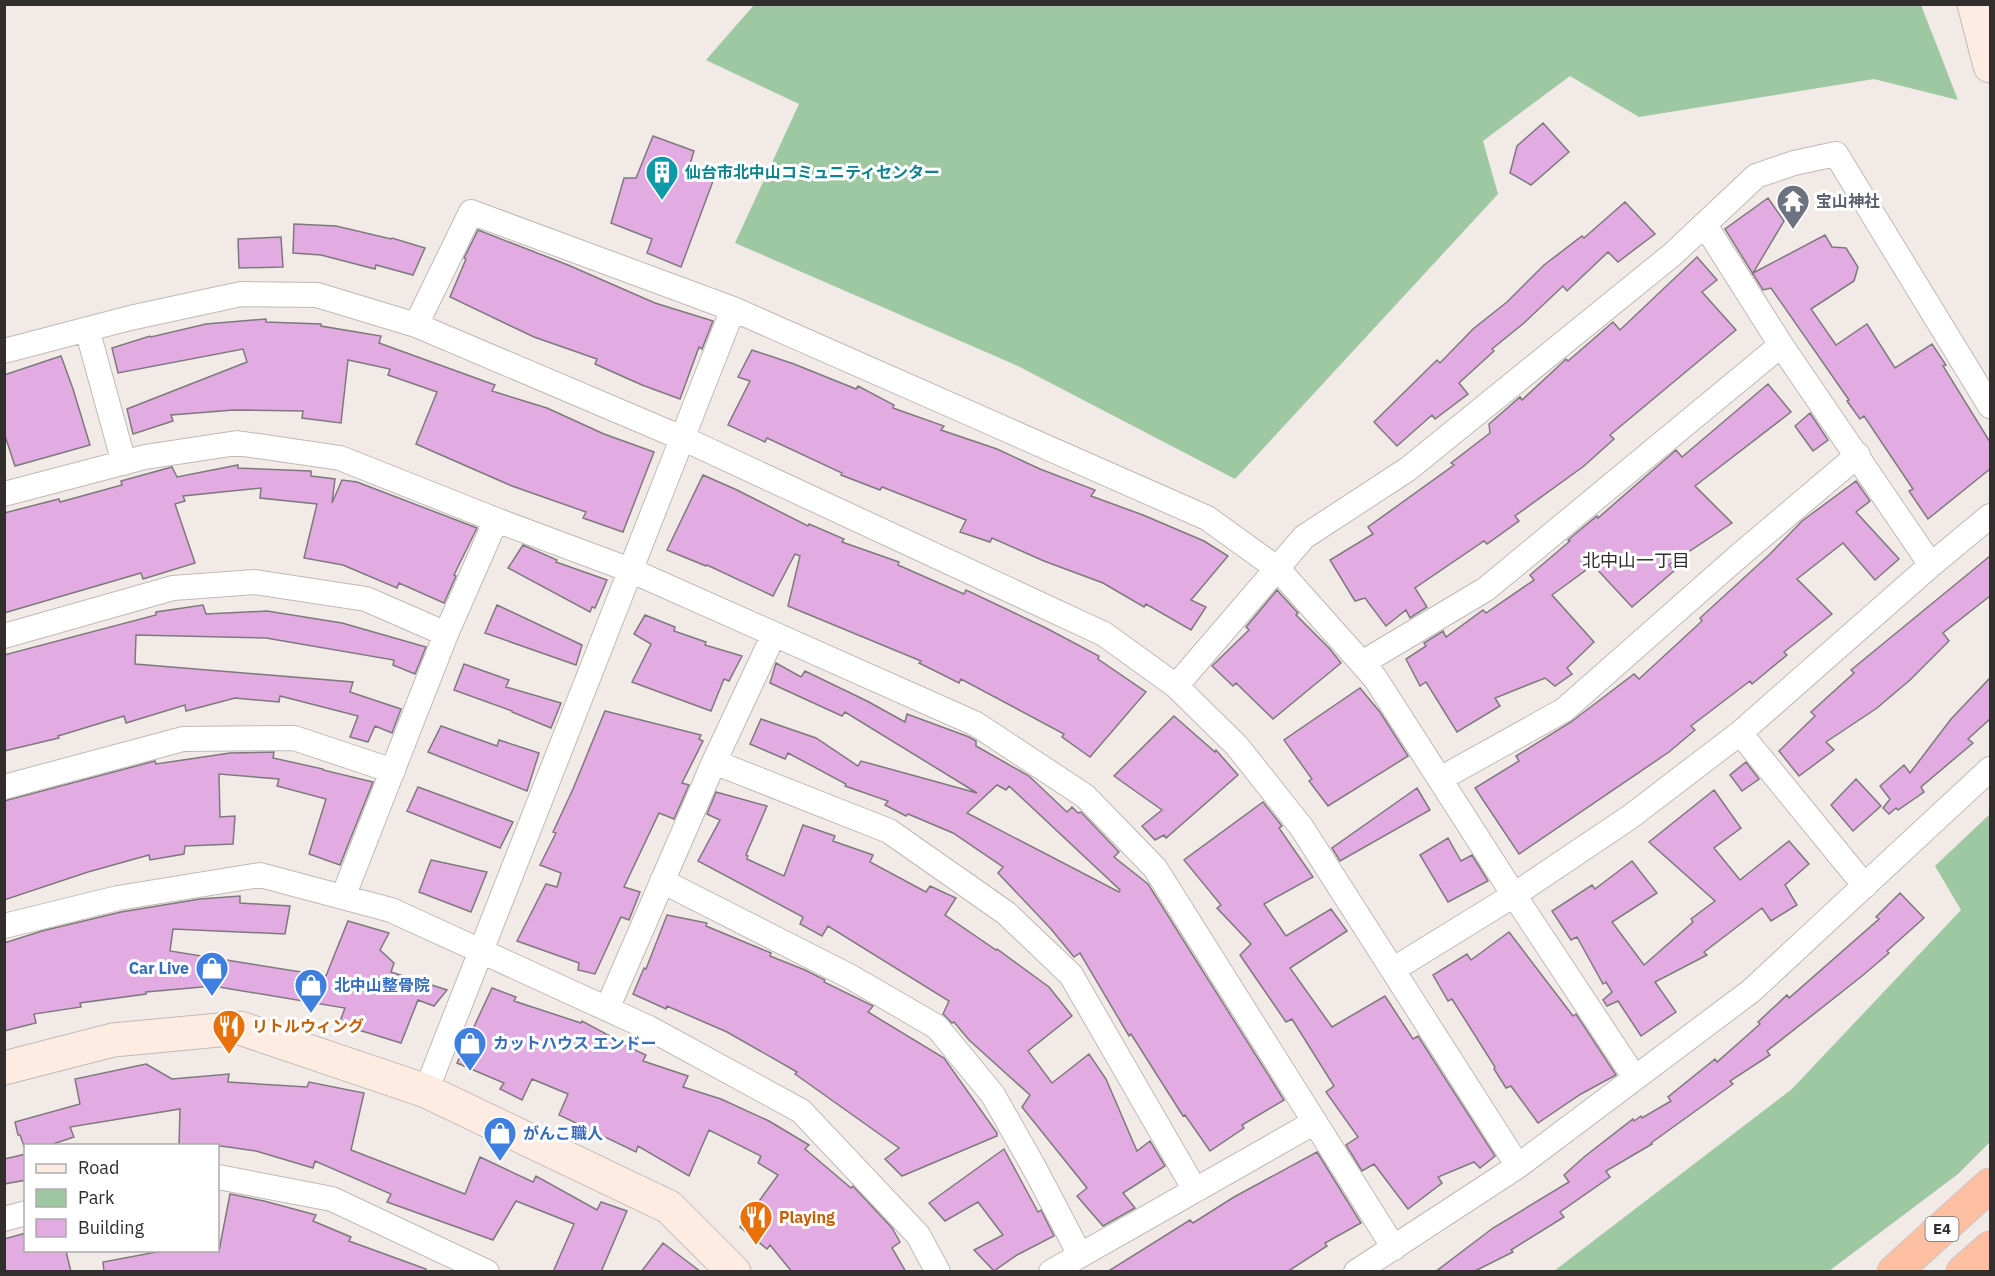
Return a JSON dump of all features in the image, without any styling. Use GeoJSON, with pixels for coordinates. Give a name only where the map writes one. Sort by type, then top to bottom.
{"type":"FeatureCollection","features":[{"type":"Feature","properties":{"kind":"highway","name":"E4"},"geometry":{"type":"LineString","coordinates":[[1894,1272],[1990,1185]]}},
{"type":"Feature","properties":{"kind":"highway"},"geometry":{"type":"LineString","coordinates":[[1963,1272],[1990,1248]]}},
{"type":"Feature","properties":{"kind":"street"},"geometry":{"type":"LineString","coordinates":[[1974,4],[1990,66]]}},
{"type":"Feature","properties":{"kind":"street"},"geometry":{"type":"LineString","coordinates":[[1176,686],[1304,537],[1408,469],[1673,254],[1756,176],[1794,163],[1836,153],[1990,406]]}},
{"type":"Feature","properties":{"kind":"street"},"geometry":{"type":"LineString","coordinates":[[416,325],[471,212],[733,309],[1207,518],[1278,569],[1375,678],[1635,1078]]}},
{"type":"Feature","properties":{"kind":"street"},"geometry":{"type":"LineString","coordinates":[[1705,225],[1781,345],[1931,565]]}},
{"type":"Feature","properties":{"kind":"street"},"geometry":{"type":"LineString","coordinates":[[4,351],[87,329],[241,294],[317,295],[416,325],[682,438],[1104,634],[1176,686],[1237,746],[1302,828],[1518,1166]]}},
{"type":"Feature","properties":{"kind":"street"},"geometry":{"type":"LineString","coordinates":[[426,1091],[733,309]]}},
{"type":"Feature","properties":{"kind":"street"},"geometry":{"type":"LineString","coordinates":[[87,329],[124,463]]}},
{"type":"Feature","properties":{"kind":"street"},"geometry":{"type":"LineString","coordinates":[[1362,663],[1486,590],[1781,345]]}},
{"type":"Feature","properties":{"kind":"street"},"geometry":{"type":"LineString","coordinates":[[4,494],[145,458],[237,443],[340,458],[630,570],[976,724],[1085,796],[1155,868],[1394,1248]]}},
{"type":"Feature","properties":{"kind":"street"},"geometry":{"type":"LineString","coordinates":[[1440,779],[1564,710],[1741,554],[1858,455]]}},
{"type":"Feature","properties":{"kind":"street"},"geometry":{"type":"LineString","coordinates":[[1394,969],[1514,895],[1630,817],[1740,733],[1990,516]]}},
{"type":"Feature","properties":{"kind":"street"},"geometry":{"type":"LineString","coordinates":[[343,897],[446,634],[496,520]]}},
{"type":"Feature","properties":{"kind":"street"},"geometry":{"type":"LineString","coordinates":[[4,636],[173,588],[255,582],[366,599],[446,634]]}},
{"type":"Feature","properties":{"kind":"street"},"geometry":{"type":"LineString","coordinates":[[607,1009],[714,762],[774,634]]}},
{"type":"Feature","properties":{"kind":"street"},"geometry":{"type":"LineString","coordinates":[[1740,733],[1864,886]]}},
{"type":"Feature","properties":{"kind":"street"},"geometry":{"type":"LineString","coordinates":[[4,787],[183,739],[294,738],[393,771]]}},
{"type":"Feature","properties":{"kind":"street"},"geometry":{"type":"LineString","coordinates":[[714,762],[889,831],[1006,913],[1071,975],[1194,1190]]}},
{"type":"Feature","properties":{"kind":"street"},"geometry":{"type":"LineString","coordinates":[[1356,1272],[1518,1166],[1751,990],[1990,769]]}},
{"type":"Feature","properties":{"kind":"street"},"geometry":{"type":"LineString","coordinates":[[4,926],[118,898],[260,875],[391,910],[649,1028],[801,1112],[918,1235],[938,1272]]}},
{"type":"Feature","properties":{"kind":"street"},"geometry":{"type":"LineString","coordinates":[[662,881],[849,976],[937,1027],[993,1095],[1080,1255]]}},
{"type":"Feature","properties":{"kind":"street"},"geometry":{"type":"LineString","coordinates":[[4,1068],[113,1040],[240,1028],[426,1091],[669,1207],[734,1272]]}},
{"type":"Feature","properties":{"kind":"street"},"geometry":{"type":"LineString","coordinates":[[1052,1272],[1315,1122]]}},
{"type":"Feature","properties":{"kind":"street"},"geometry":{"type":"LineString","coordinates":[[219,1177],[332,1199],[487,1272]]}},
{"type":"Feature","properties":{"kind":"street"},"geometry":{"type":"LineString","coordinates":[[4,1219],[24,1214]]}},
{"type":"Feature","properties":{"kind":"green space"},"geometry":{"type":"Polygon","coordinates":[[[754,5],[1921,5],[1958,100],[1874,79],[1639,117],[1570,76],[1483,141],[1498,194],[1235,479],[1018,366],[735,243],[799,104],[706,60],[754,5]]]}},
{"type":"Feature","properties":{"kind":"green space"},"geometry":{"type":"Polygon","coordinates":[[[1990,814],[1990,1142],[1958,1174],[1829,1271],[1554,1271],[1792,1089],[1961,910],[1935,866],[1990,814]]]}},
{"type":"Feature","properties":{"kind":"building"},"geometry":{"type":"Polygon","coordinates":[[[1543,123],[1569,152],[1531,185],[1510,173],[1517,146],[1543,123]]]}},
{"type":"Feature","properties":{"kind":"building","name":"仙台市北中山コミュニティセンター"},"geometry":{"type":"Polygon","coordinates":[[[653,136],[694,151],[690,164],[716,173],[681,267],[647,253],[652,239],[611,223],[624,178],[636,178],[653,136]]]}},
{"type":"Feature","properties":{"kind":"building"},"geometry":{"type":"Polygon","coordinates":[[[1768,198],[1784,221],[1753,273],[1825,235],[1832,247],[1846,248],[1858,267],[1854,281],[1811,309],[1836,345],[1867,324],[1895,368],[1932,344],[1990,442],[1990,469],[1928,519],[1909,491],[1913,489],[1864,416],[1860,419],[1771,288],[1763,290],[1725,229],[1768,198]]]}},
{"type":"Feature","properties":{"kind":"building"},"geometry":{"type":"Polygon","coordinates":[[[1625,202],[1655,234],[1618,262],[1608,252],[1567,291],[1563,286],[1492,349],[1494,351],[1459,383],[1468,394],[1435,419],[1432,415],[1397,446],[1374,422],[1437,360],[1440,363],[1473,329],[1507,302],[1544,265],[1582,236],[1584,238],[1625,202]]]}},
{"type":"Feature","properties":{"kind":"building"},"geometry":{"type":"Polygon","coordinates":[[[294,224],[336,226],[425,248],[413,275],[376,265],[375,269],[321,255],[293,253],[294,224]]]}},
{"type":"Feature","properties":{"kind":"building"},"geometry":{"type":"Polygon","coordinates":[[[478,230],[568,265],[655,303],[713,321],[702,349],[699,347],[680,399],[595,364],[597,359],[534,337],[450,297],[466,259],[464,258],[478,230]]]}},
{"type":"Feature","properties":{"kind":"building"},"geometry":{"type":"Polygon","coordinates":[[[281,237],[283,267],[239,268],[238,239],[281,237]]]}},
{"type":"Feature","properties":{"kind":"building"},"geometry":{"type":"Polygon","coordinates":[[[1697,257],[1717,280],[1702,292],[1736,330],[1610,435],[1614,439],[1584,466],[1515,516],[1519,521],[1487,544],[1484,541],[1415,588],[1427,607],[1410,618],[1406,610],[1386,626],[1365,598],[1355,601],[1330,560],[1373,534],[1368,527],[1454,465],[1451,463],[1490,433],[1489,424],[1520,397],[1522,400],[1566,359],[1568,361],[1613,322],[1620,330],[1697,257]]]}},
{"type":"Feature","properties":{"kind":"building"},"geometry":{"type":"Polygon","coordinates":[[[266,319],[266,322],[321,324],[321,326],[381,336],[379,343],[495,385],[492,391],[547,408],[604,434],[654,452],[623,532],[583,518],[586,512],[512,486],[416,444],[437,392],[388,375],[390,369],[348,360],[341,423],[302,418],[303,411],[234,410],[171,415],[173,421],[133,434],[127,409],[247,362],[243,349],[118,373],[112,348],[150,336],[206,324],[266,319]]]}},
{"type":"Feature","properties":{"kind":"building"},"geometry":{"type":"Polygon","coordinates":[[[752,350],[856,389],[858,386],[894,405],[893,408],[944,426],[941,430],[997,449],[1040,469],[1095,490],[1091,496],[1204,541],[1228,556],[1191,600],[1206,607],[1191,630],[1146,604],[1144,607],[1103,583],[992,538],[990,542],[960,532],[966,520],[882,487],[880,490],[841,475],[842,473],[767,438],[765,442],[728,425],[750,381],[738,377],[752,350]]]}},
{"type":"Feature","properties":{"kind":"building"},"geometry":{"type":"Polygon","coordinates":[[[61,356],[90,445],[15,466],[4,433],[4,375],[61,356]]]}},
{"type":"Feature","properties":{"kind":"building"},"geometry":{"type":"Polygon","coordinates":[[[1768,384],[1791,412],[1695,486],[1732,523],[1669,565],[1674,571],[1632,607],[1593,565],[1552,595],[1594,642],[1567,668],[1572,674],[1555,686],[1545,678],[1495,698],[1500,706],[1457,732],[1426,682],[1420,686],[1406,659],[1426,646],[1424,643],[1443,631],[1446,637],[1483,610],[1486,613],[1534,580],[1530,575],[1570,541],[1568,540],[1575,534],[1597,516],[1598,518],[1676,450],[1682,457],[1768,384]]]}},
{"type":"Feature","properties":{"kind":"building"},"geometry":{"type":"Polygon","coordinates":[[[1810,413],[1828,440],[1813,451],[1795,426],[1810,413]]]}},
{"type":"Feature","properties":{"kind":"building"},"geometry":{"type":"Polygon","coordinates":[[[238,465],[238,468],[311,471],[311,476],[335,479],[332,503],[342,480],[357,482],[477,528],[454,575],[456,576],[444,603],[399,583],[397,588],[343,565],[304,558],[317,504],[260,498],[261,488],[183,496],[185,501],[175,504],[195,563],[143,579],[141,573],[4,613],[4,513],[59,499],[60,502],[122,485],[121,481],[172,467],[177,477],[238,465]]]}},
{"type":"Feature","properties":{"kind":"building"},"geometry":{"type":"Polygon","coordinates":[[[703,475],[808,526],[809,524],[844,539],[842,542],[899,562],[898,565],[964,594],[966,590],[1046,628],[1099,656],[1098,659],[1146,692],[1090,757],[1062,737],[1064,734],[961,679],[959,683],[919,663],[921,661],[788,606],[800,556],[795,554],[773,596],[707,565],[667,550],[703,475]]]}},
{"type":"Feature","properties":{"kind":"building"},"geometry":{"type":"Polygon","coordinates":[[[1856,481],[1870,501],[1856,512],[1899,559],[1875,580],[1843,543],[1797,579],[1832,614],[1784,652],[1787,655],[1752,684],[1750,681],[1691,726],[1695,730],[1669,752],[1519,854],[1475,788],[1519,761],[1516,756],[1571,722],[1634,674],[1639,679],[1702,621],[1700,618],[1770,554],[1802,521],[1856,481]]]}},
{"type":"Feature","properties":{"kind":"building"},"geometry":{"type":"Polygon","coordinates":[[[523,545],[557,560],[556,562],[607,580],[595,608],[592,607],[590,612],[508,568],[523,545]]]}},
{"type":"Feature","properties":{"kind":"building"},"geometry":{"type":"Polygon","coordinates":[[[1990,556],[1990,596],[1943,633],[1949,641],[1910,680],[1877,708],[1826,742],[1834,750],[1799,776],[1779,751],[1815,716],[1811,712],[1854,673],[1851,670],[1990,556]]]}},
{"type":"Feature","properties":{"kind":"building"},"geometry":{"type":"Polygon","coordinates":[[[1277,590],[1298,613],[1296,615],[1341,663],[1273,719],[1236,683],[1233,686],[1212,666],[1249,630],[1246,627],[1277,590]]]}},
{"type":"Feature","properties":{"kind":"building"},"geometry":{"type":"Polygon","coordinates":[[[203,605],[206,614],[267,611],[342,623],[426,647],[415,674],[393,665],[394,660],[266,638],[136,635],[135,664],[353,682],[350,692],[401,709],[392,733],[375,726],[368,742],[350,737],[358,716],[280,696],[279,702],[235,698],[186,711],[185,705],[126,723],[124,716],[58,736],[59,738],[4,751],[4,655],[156,615],[156,612],[203,605]]]}},
{"type":"Feature","properties":{"kind":"building"},"geometry":{"type":"Polygon","coordinates":[[[497,605],[582,645],[576,665],[485,633],[497,605]]]}},
{"type":"Feature","properties":{"kind":"building"},"geometry":{"type":"Polygon","coordinates":[[[645,615],[675,627],[674,631],[706,642],[705,645],[742,656],[729,681],[724,679],[711,711],[632,682],[651,644],[634,634],[645,615]]]}},
{"type":"Feature","properties":{"kind":"building"},"geometry":{"type":"Polygon","coordinates":[[[776,663],[801,677],[805,671],[905,722],[907,714],[969,737],[976,741],[976,746],[1029,776],[1067,812],[1072,807],[1078,813],[1081,812],[1119,852],[1114,857],[1148,884],[1284,1100],[1242,1125],[1244,1128],[1210,1151],[1185,1115],[1183,1116],[1131,1034],[1129,1036],[1080,953],[1074,957],[998,873],[1003,867],[953,833],[908,814],[906,816],[885,805],[888,801],[845,786],[846,784],[788,753],[785,759],[750,744],[761,719],[816,738],[858,766],[861,761],[977,793],[845,712],[842,716],[770,683],[776,663]],[[997,785],[967,813],[1119,892],[1120,890],[1009,786],[1006,790],[997,785]]]}},
{"type":"Feature","properties":{"kind":"building"},"geometry":{"type":"Polygon","coordinates":[[[464,664],[509,680],[506,687],[561,703],[551,728],[454,690],[464,664]]]}},
{"type":"Feature","properties":{"kind":"building"},"geometry":{"type":"Polygon","coordinates":[[[1990,678],[1990,719],[1968,739],[1973,743],[1921,787],[1924,792],[1889,814],[1883,808],[1890,799],[1880,786],[1904,765],[1910,773],[1951,719],[1990,678]]]}},
{"type":"Feature","properties":{"kind":"building"},"geometry":{"type":"Polygon","coordinates":[[[1360,688],[1380,712],[1408,756],[1328,806],[1309,781],[1312,779],[1284,740],[1360,688]]]}},
{"type":"Feature","properties":{"kind":"building"},"geometry":{"type":"Polygon","coordinates":[[[605,711],[701,735],[699,739],[703,741],[682,783],[689,785],[674,819],[659,813],[624,887],[640,892],[629,920],[621,917],[595,974],[578,970],[579,963],[517,941],[546,884],[557,887],[561,873],[540,865],[556,833],[553,832],[605,711]]]}},
{"type":"Feature","properties":{"kind":"building"},"geometry":{"type":"Polygon","coordinates":[[[1174,716],[1215,752],[1216,750],[1238,775],[1166,838],[1164,835],[1155,840],[1142,826],[1162,810],[1114,776],[1174,716]]]}},
{"type":"Feature","properties":{"kind":"building"},"geometry":{"type":"Polygon","coordinates":[[[441,726],[497,746],[499,740],[539,753],[527,791],[428,752],[441,726]]]}},
{"type":"Feature","properties":{"kind":"building"},"geometry":{"type":"Polygon","coordinates":[[[274,752],[273,758],[373,782],[340,865],[309,854],[326,799],[277,786],[279,779],[219,774],[220,817],[235,816],[233,844],[185,846],[184,854],[150,860],[149,855],[88,872],[4,900],[4,801],[155,761],[156,764],[230,753],[274,752]]]}},
{"type":"Feature","properties":{"kind":"building"},"geometry":{"type":"Polygon","coordinates":[[[1746,762],[1759,779],[1742,791],[1730,775],[1746,762]]]}},
{"type":"Feature","properties":{"kind":"building"},"geometry":{"type":"Polygon","coordinates":[[[1856,779],[1881,806],[1853,831],[1831,805],[1856,779]]]}},
{"type":"Feature","properties":{"kind":"building"},"geometry":{"type":"Polygon","coordinates":[[[418,787],[513,822],[500,848],[407,811],[418,787]]]}},
{"type":"Feature","properties":{"kind":"building"},"geometry":{"type":"Polygon","coordinates":[[[1417,788],[1430,810],[1340,861],[1332,848],[1417,788]]]}},
{"type":"Feature","properties":{"kind":"building"},"geometry":{"type":"Polygon","coordinates":[[[1714,790],[1741,828],[1714,848],[1740,880],[1789,841],[1809,864],[1785,885],[1797,905],[1771,921],[1762,908],[1704,952],[1707,955],[1655,982],[1676,1012],[1641,1036],[1618,1001],[1607,1006],[1603,1000],[1612,992],[1606,982],[1603,984],[1577,937],[1571,940],[1552,911],[1592,885],[1595,889],[1632,861],[1657,893],[1612,922],[1644,965],[1693,922],[1691,919],[1715,901],[1649,842],[1714,790]]]}},
{"type":"Feature","properties":{"kind":"building"},"geometry":{"type":"Polygon","coordinates":[[[716,792],[767,806],[746,855],[747,859],[784,876],[803,825],[835,836],[833,841],[873,855],[870,862],[926,892],[930,886],[956,898],[945,915],[1049,987],[1072,1016],[1028,1051],[1052,1083],[1089,1054],[1106,1079],[1137,1151],[1150,1141],[1165,1166],[1123,1193],[1135,1208],[1103,1226],[1077,1196],[1087,1188],[1022,1107],[1030,1095],[943,1014],[949,1001],[828,926],[822,936],[800,924],[803,917],[698,861],[720,820],[707,814],[716,792]]]}},
{"type":"Feature","properties":{"kind":"building"},"geometry":{"type":"Polygon","coordinates":[[[1263,802],[1282,826],[1279,828],[1313,877],[1264,904],[1286,936],[1331,909],[1347,931],[1290,968],[1332,1027],[1385,996],[1413,1039],[1418,1036],[1495,1156],[1480,1168],[1474,1162],[1438,1177],[1442,1183],[1408,1209],[1374,1164],[1362,1171],[1346,1145],[1358,1137],[1326,1092],[1334,1086],[1292,1019],[1286,1022],[1240,955],[1251,944],[1217,908],[1221,905],[1184,860],[1263,802]]]}},
{"type":"Feature","properties":{"kind":"building"},"geometry":{"type":"Polygon","coordinates":[[[1448,838],[1461,861],[1472,855],[1488,881],[1448,902],[1420,855],[1448,838]]]}},
{"type":"Feature","properties":{"kind":"building"},"geometry":{"type":"Polygon","coordinates":[[[431,860],[487,872],[471,912],[419,892],[431,860]]]}},
{"type":"Feature","properties":{"kind":"building"},"geometry":{"type":"Polygon","coordinates":[[[1900,893],[1924,918],[1862,976],[1767,1051],[1770,1055],[1730,1081],[1733,1084],[1652,1144],[1606,1171],[1610,1177],[1560,1212],[1564,1217],[1511,1250],[1513,1252],[1473,1272],[1435,1272],[1493,1228],[1569,1182],[1564,1175],[1633,1119],[1634,1121],[1641,1116],[1642,1118],[1671,1101],[1668,1097],[1715,1059],[1717,1062],[1760,1024],[1758,1022],[1787,995],[1789,998],[1879,919],[1876,917],[1900,893]]]}},
{"type":"Feature","properties":{"kind":"building"},"geometry":{"type":"Polygon","coordinates":[[[240,896],[240,903],[290,906],[285,934],[173,929],[170,951],[326,976],[348,921],[389,933],[380,950],[394,963],[391,972],[447,990],[434,1006],[418,1000],[401,1043],[339,1024],[345,1008],[213,986],[146,992],[146,994],[80,1003],[81,1007],[34,1014],[36,1023],[4,1031],[4,943],[42,931],[121,912],[200,899],[240,896]]]}},
{"type":"Feature","properties":{"kind":"building"},"geometry":{"type":"Polygon","coordinates":[[[667,915],[707,923],[706,926],[771,953],[770,956],[805,970],[873,1006],[868,1012],[944,1058],[997,1136],[902,1176],[885,1159],[899,1148],[795,1074],[797,1072],[727,1032],[633,994],[644,968],[646,969],[667,915]]]}},
{"type":"Feature","properties":{"kind":"building"},"geometry":{"type":"Polygon","coordinates":[[[1509,932],[1573,1016],[1576,1014],[1616,1075],[1581,1094],[1538,1123],[1511,1086],[1506,1088],[1452,999],[1448,1001],[1433,975],[1467,954],[1471,960],[1509,932]]]}},
{"type":"Feature","properties":{"kind":"building"},"geometry":{"type":"Polygon","coordinates":[[[492,988],[516,997],[514,1001],[581,1023],[582,1021],[610,1036],[609,1038],[646,1055],[643,1061],[688,1076],[683,1087],[721,1099],[769,1121],[809,1145],[805,1149],[851,1188],[853,1186],[892,1228],[900,1242],[892,1248],[906,1272],[792,1272],[770,1245],[767,1249],[740,1227],[778,1175],[758,1163],[761,1156],[709,1130],[689,1176],[638,1146],[636,1152],[559,1115],[568,1094],[532,1079],[522,1100],[500,1089],[504,1083],[457,1063],[492,988]]]}},
{"type":"Feature","properties":{"kind":"building"},"geometry":{"type":"Polygon","coordinates":[[[146,1064],[172,1079],[229,1074],[228,1082],[307,1087],[309,1082],[364,1093],[351,1150],[465,1194],[480,1157],[533,1182],[536,1176],[597,1210],[601,1202],[627,1211],[601,1272],[553,1272],[574,1224],[516,1201],[493,1240],[387,1202],[391,1194],[315,1161],[313,1168],[256,1151],[219,1146],[219,1144],[179,1144],[180,1109],[70,1127],[74,1137],[53,1144],[24,1144],[24,1146],[15,1122],[80,1104],[75,1079],[146,1064]]]}},
{"type":"Feature","properties":{"kind":"building"},"geometry":{"type":"Polygon","coordinates":[[[1004,1149],[1038,1212],[1041,1210],[1054,1236],[1017,1255],[994,1271],[974,1250],[1003,1235],[978,1202],[945,1221],[929,1203],[1004,1149]]]}},
{"type":"Feature","properties":{"kind":"building"},"geometry":{"type":"Polygon","coordinates":[[[1317,1152],[1361,1223],[1325,1243],[1327,1246],[1287,1272],[1107,1272],[1190,1220],[1193,1223],[1234,1197],[1317,1152]]]}},
{"type":"Feature","properties":{"kind":"building"},"geometry":{"type":"Polygon","coordinates":[[[24,1154],[24,1180],[4,1184],[4,1159],[24,1154]]]}},
{"type":"Feature","properties":{"kind":"building"},"geometry":{"type":"Polygon","coordinates":[[[230,1194],[316,1215],[313,1221],[351,1237],[349,1241],[426,1269],[426,1272],[104,1272],[103,1262],[157,1252],[219,1251],[230,1194]]]}},
{"type":"Feature","properties":{"kind":"building"},"geometry":{"type":"Polygon","coordinates":[[[24,1234],[24,1252],[66,1252],[71,1272],[4,1272],[4,1239],[24,1234]]]}},
{"type":"Feature","properties":{"kind":"building"},"geometry":{"type":"Polygon","coordinates":[[[663,1243],[701,1272],[641,1272],[663,1243]]]}},
{"type":"Feature","properties":{"kind":"place","name":"仙台市北中山コミュニティセンター"},"geometry":{"type":"Point","coordinates":[662,201]}},
{"type":"Feature","properties":{"kind":"place","name":"宝山神社"},"geometry":{"type":"Point","coordinates":[1793,230]}},
{"type":"Feature","properties":{"kind":"place","name":"Car Live"},"geometry":{"type":"Point","coordinates":[212,997]}},
{"type":"Feature","properties":{"kind":"place","name":"北中山整骨院"},"geometry":{"type":"Point","coordinates":[311,1014]}},
{"type":"Feature","properties":{"kind":"place","name":"リトルウィング"},"geometry":{"type":"Point","coordinates":[229,1055]}},
{"type":"Feature","properties":{"kind":"place","name":"カットハウス エンドー"},"geometry":{"type":"Point","coordinates":[470,1072]}},
{"type":"Feature","properties":{"kind":"place","name":"がんこ職人"},"geometry":{"type":"Point","coordinates":[500,1162]}},
{"type":"Feature","properties":{"kind":"place","name":"Playing"},"geometry":{"type":"Point","coordinates":[756,1246]}},
{"type":"Feature","properties":{"kind":"district","name":"北中山一丁目"},"geometry":{"type":"Point","coordinates":[1636,561]}}]}
